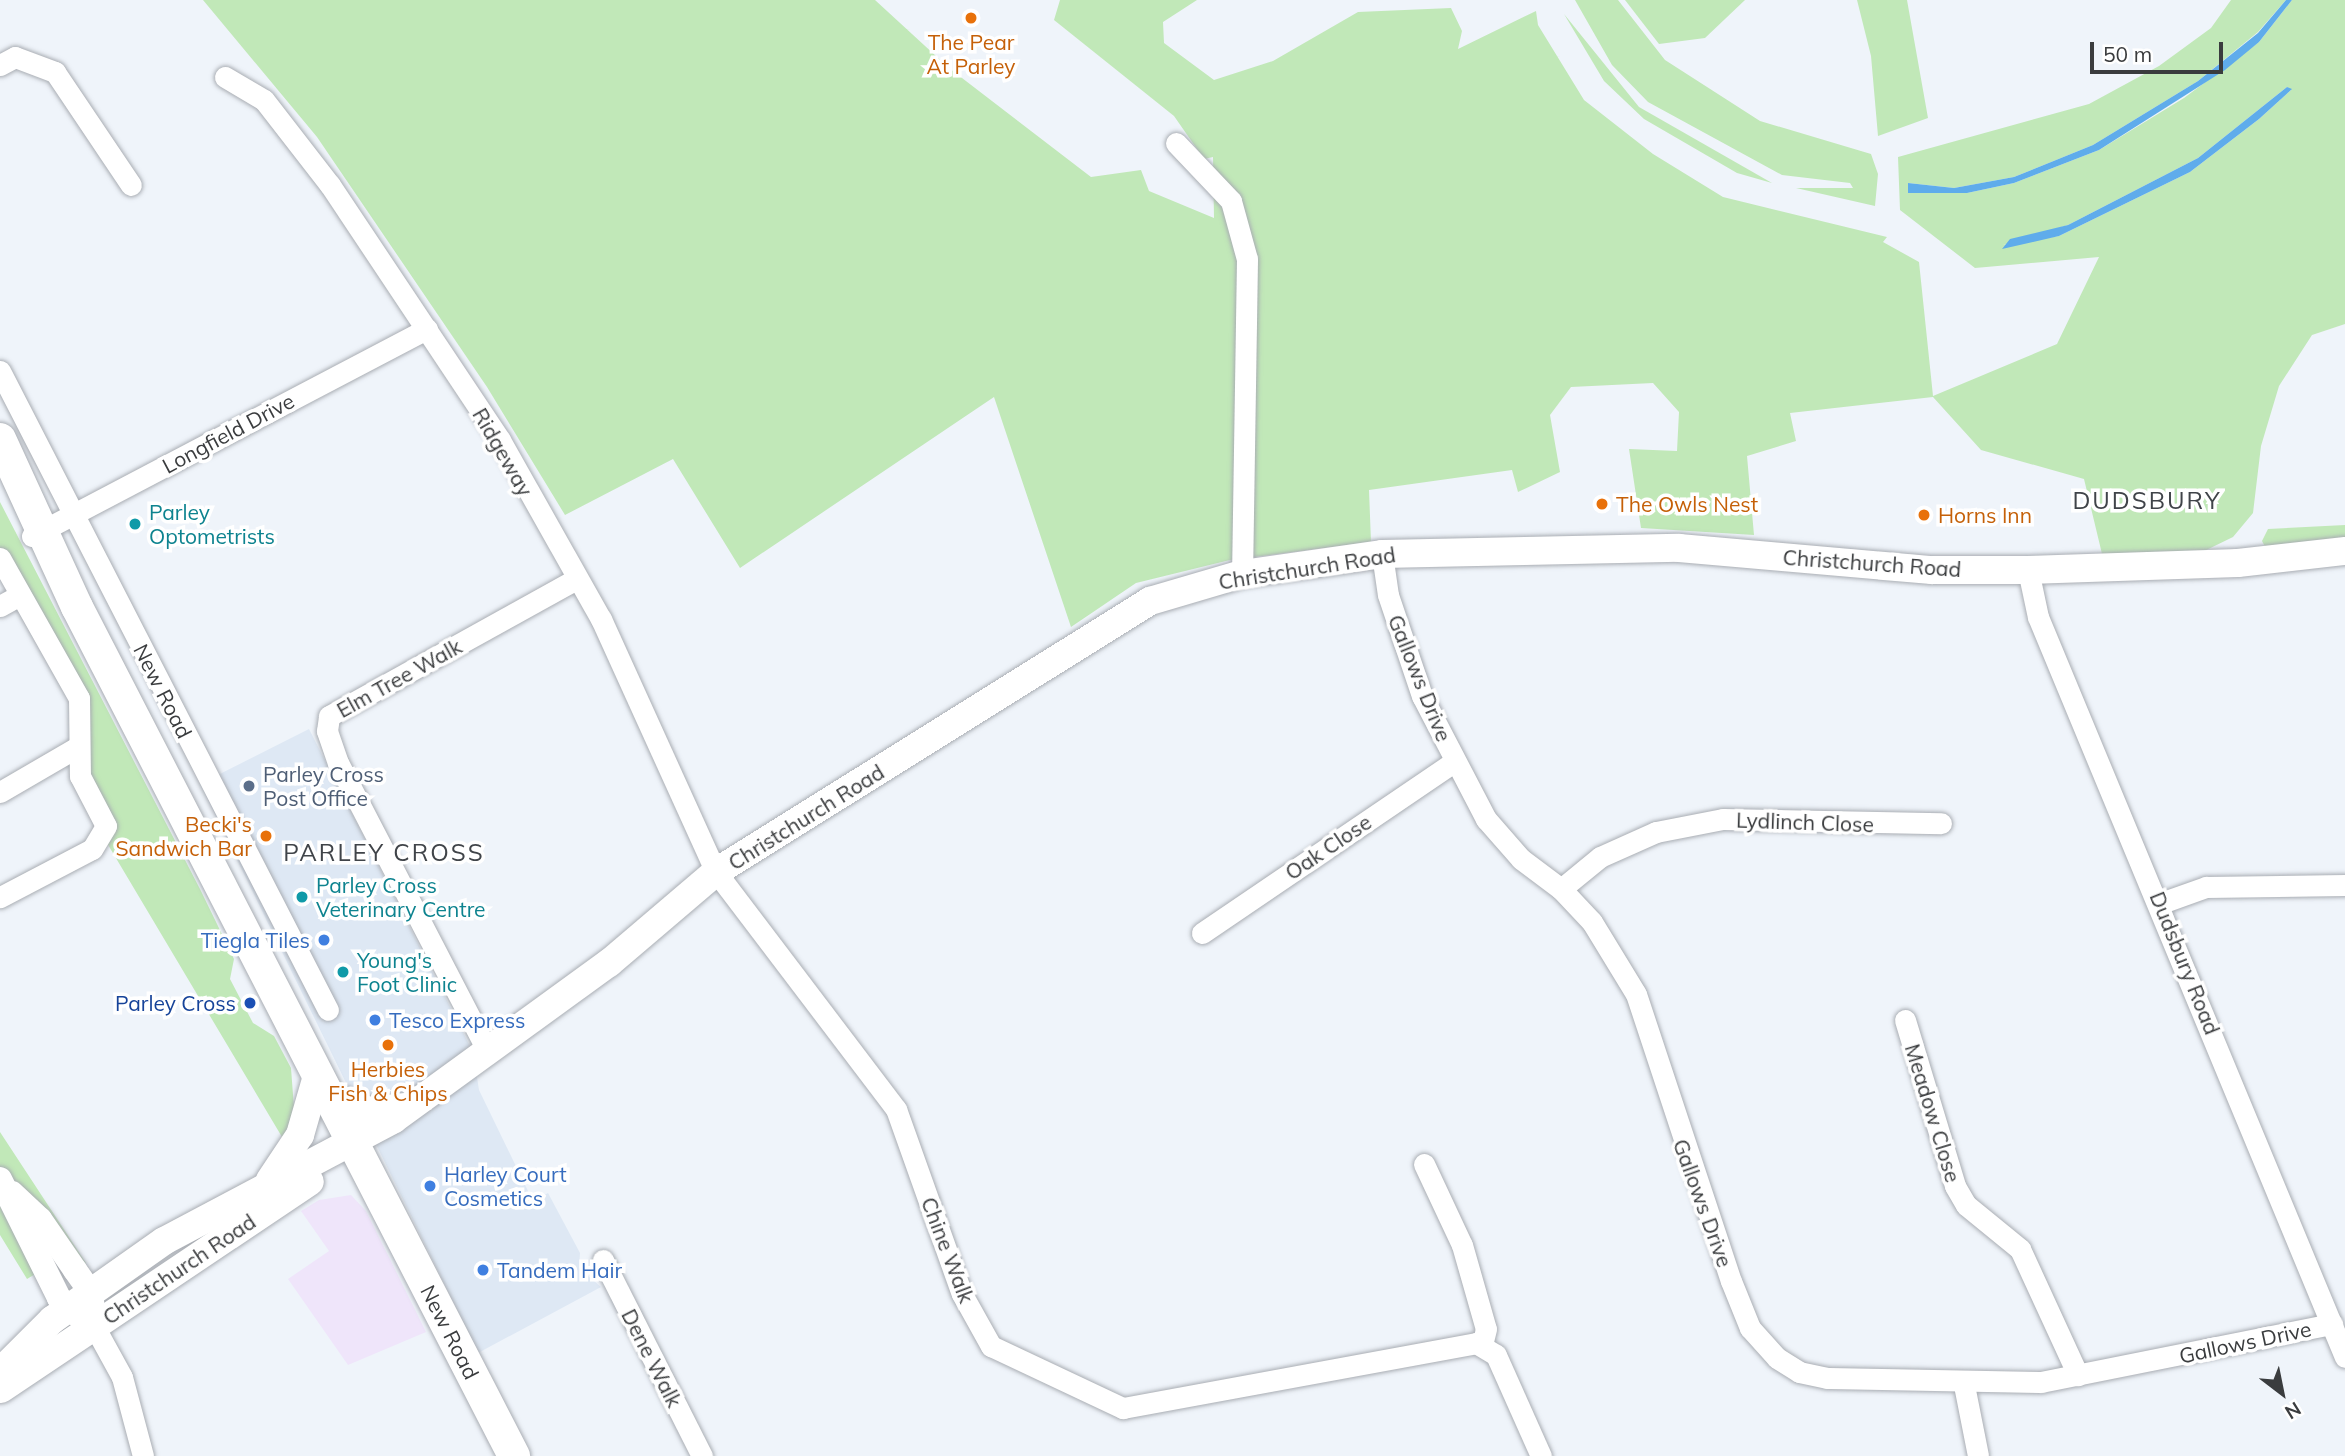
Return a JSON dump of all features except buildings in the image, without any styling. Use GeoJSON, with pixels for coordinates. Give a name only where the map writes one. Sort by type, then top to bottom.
{"type":"FeatureCollection","features":[{"type":"Feature","properties":{"kind":"main road","name":"New Road"},"geometry":{"type":"LineString","coordinates":[[0,439],[38,533],[317,1076],[359,1141]]}},
{"type":"Feature","properties":{"kind":"main road","name":"New Road"},"geometry":{"type":"LineString","coordinates":[[0,481],[38,533]]}},
{"type":"Feature","properties":{"kind":"main road","name":"Christchurch Road"},"geometry":{"type":"LineString","coordinates":[[0,1372],[66,1310],[164,1241],[359,1141],[423,1101],[716,873],[1150,601],[1242,574],[1382,554],[1679,548],[1932,570],[2028,570],[2238,563],[2345,551]]}},
{"type":"Feature","properties":{"kind":"main road","name":"New Road"},"geometry":{"type":"LineString","coordinates":[[181,810],[242,900],[345,1101],[359,1141],[388,1206],[514,1456]]}},
{"type":"Feature","properties":{"kind":"main road"},"geometry":{"type":"LineString","coordinates":[[264,1188],[300,1136],[317,1076]]}},
{"type":"Feature","properties":{"kind":"main road"},"geometry":{"type":"LineString","coordinates":[[345,1101],[381,1112],[423,1101]]}},
{"type":"Feature","properties":{"kind":"main road","name":"Christchurch Road"},"geometry":{"type":"LineString","coordinates":[[0,1390],[319,1175],[359,1141]]}},
{"type":"Feature","properties":{"kind":"street"},"geometry":{"type":"LineString","coordinates":[[0,65],[15,57],[55,72],[131,185]]}},
{"type":"Feature","properties":{"kind":"street","name":"Ridgeway"},"geometry":{"type":"LineString","coordinates":[[225,77],[264,100],[427,329],[500,440],[576,579],[601,619],[716,873]]}},
{"type":"Feature","properties":{"kind":"street"},"geometry":{"type":"LineString","coordinates":[[1176,144],[1231,201],[1247,259],[1242,574]]}},
{"type":"Feature","properties":{"kind":"street","name":"Longfield Drive"},"geometry":{"type":"LineString","coordinates":[[38,533],[427,329]]}},
{"type":"Feature","properties":{"kind":"street","name":"New Road"},"geometry":{"type":"LineString","coordinates":[[0,371],[328,1010]]}},
{"type":"Feature","properties":{"kind":"street","name":"Gallows Drive"},"geometry":{"type":"LineString","coordinates":[[1382,554],[1402,638],[1454,762],[1504,842],[1561,889],[1592,922],[1636,994],[1675,1125],[1745,1316],[1762,1344],[1799,1372],[1818,1376],[1964,1385],[2078,1375],[2332,1324]]}},
{"type":"Feature","properties":{"kind":"street"},"geometry":{"type":"LineString","coordinates":[[0,558],[79,698],[80,776],[106,826],[104,838],[0,897]]}},
{"type":"Feature","properties":{"kind":"street","name":"Dudsbury Road"},"geometry":{"type":"LineString","coordinates":[[2028,570],[2038,617],[2161,903],[2345,1357]]}},
{"type":"Feature","properties":{"kind":"street","name":"Elm Tree Walk"},"geometry":{"type":"LineString","coordinates":[[488,1052],[338,763],[327,732],[329,716],[576,579]]}},
{"type":"Feature","properties":{"kind":"street"},"geometry":{"type":"LineString","coordinates":[[0,606],[20,595]]}},
{"type":"Feature","properties":{"kind":"street"},"geometry":{"type":"LineString","coordinates":[[0,792],[79,746]]}},
{"type":"Feature","properties":{"kind":"street","name":"Oak Close"},"geometry":{"type":"LineString","coordinates":[[1202,933],[1454,762]]}},
{"type":"Feature","properties":{"kind":"street","name":"Lydlinch Close"},"geometry":{"type":"LineString","coordinates":[[1561,889],[1600,857],[1656,832],[1723,819],[1941,823]]}},
{"type":"Feature","properties":{"kind":"street","name":"Chine Walk"},"geometry":{"type":"LineString","coordinates":[[716,873],[896,1109],[962,1294],[991,1346],[1123,1408],[1482,1345]]}},
{"type":"Feature","properties":{"kind":"street"},"geometry":{"type":"LineString","coordinates":[[2161,903],[2206,887],[2345,885]]}},
{"type":"Feature","properties":{"kind":"street","name":"Meadow Close"},"geometry":{"type":"LineString","coordinates":[[1905,1020],[1955,1186],[1966,1205],[2020,1249],[2078,1375]]}},
{"type":"Feature","properties":{"kind":"street"},"geometry":{"type":"LineString","coordinates":[[1424,1164],[1462,1245],[1486,1329],[1482,1345],[1501,1364],[1541,1456]]}},
{"type":"Feature","properties":{"kind":"street"},"geometry":{"type":"LineString","coordinates":[[3,1183],[34,1256],[66,1310],[94,1326]]}},
{"type":"Feature","properties":{"kind":"street"},"geometry":{"type":"LineString","coordinates":[[3,1183],[40,1219],[91,1293],[94,1326],[122,1377],[143,1456]]}},
{"type":"Feature","properties":{"kind":"street","name":"Dene Walk"},"geometry":{"type":"LineString","coordinates":[[603,1260],[702,1456]]}},
{"type":"Feature","properties":{"kind":"street"},"geometry":{"type":"LineString","coordinates":[[1964,1385],[1978,1456]]}},
{"type":"Feature","properties":{"kind":"shaded area"},"geometry":{"type":"Polygon","coordinates":[[[309,729],[473,1052],[479,1090],[528,1191],[534,1201],[548,1193],[580,1253],[579,1268],[601,1287],[478,1353],[200,784],[309,729]]]}},
{"type":"Feature","properties":{"kind":"shaded area"},"geometry":{"type":"Polygon","coordinates":[[[351,1195],[366,1211],[426,1332],[348,1365],[288,1279],[329,1251],[301,1211],[319,1200],[351,1195]]]}},
{"type":"Feature","properties":{"kind":"green space"},"geometry":{"type":"Polygon","coordinates":[[[203,0],[875,0],[949,68],[1091,177],[1141,170],[1149,191],[1214,218],[1213,157],[1204,159],[1174,116],[1054,20],[1060,0],[1197,0],[1163,22],[1164,43],[1214,80],[1273,61],[1358,12],[1451,8],[1462,31],[1458,49],[1536,11],[1538,25],[1584,100],[1653,154],[1723,197],[1887,237],[1883,242],[1919,262],[1933,396],[2057,344],[2099,257],[1975,268],[1900,210],[1898,157],[2089,104],[2159,66],[2211,28],[2231,0],[2286,0],[2258,32],[2198,81],[2093,145],[2014,177],[1954,188],[1908,183],[1908,193],[1967,193],[2014,183],[2099,150],[2184,98],[2259,42],[2292,0],[2345,0],[2345,324],[2312,335],[2279,386],[2261,446],[2253,513],[2233,537],[2194,556],[2103,558],[2084,479],[1981,450],[1933,397],[1790,413],[1796,441],[1747,456],[1754,535],[1641,528],[1629,449],[1677,451],[1679,412],[1653,383],[1571,387],[1550,415],[1560,472],[1518,492],[1512,470],[1369,490],[1371,542],[1230,560],[1136,583],[1071,627],[994,397],[740,568],[673,459],[565,515],[487,387],[317,137],[203,0]],[[2287,87],[2198,158],[2068,225],[2003,245],[2059,236],[2190,172],[2259,119],[2291,90],[2287,87]]]}},
{"type":"Feature","properties":{"kind":"green space"},"geometry":{"type":"Polygon","coordinates":[[[1575,0],[1618,0],[1665,60],[1760,121],[1871,154],[1878,174],[1875,206],[1796,188],[1853,188],[1850,183],[1782,175],[1648,102],[1612,65],[1575,0]]]}},
{"type":"Feature","properties":{"kind":"green space"},"geometry":{"type":"Polygon","coordinates":[[[1625,0],[1745,0],[1705,38],[1659,44],[1625,0]]]}},
{"type":"Feature","properties":{"kind":"green space"},"geometry":{"type":"Polygon","coordinates":[[[1857,0],[1907,0],[1928,118],[1878,136],[1871,56],[1857,0]]]}},
{"type":"Feature","properties":{"kind":"green space"},"geometry":{"type":"Polygon","coordinates":[[[1564,14],[1639,107],[1772,183],[1737,173],[1644,119],[1604,81],[1564,14]]]}},
{"type":"Feature","properties":{"kind":"green space"},"geometry":{"type":"Polygon","coordinates":[[[0,502],[234,959],[230,979],[253,1023],[274,1036],[291,1068],[294,1108],[285,1142],[104,838],[80,776],[79,698],[0,558],[0,502]]]}},
{"type":"Feature","properties":{"kind":"green space"},"geometry":{"type":"Polygon","coordinates":[[[2345,525],[2345,540],[2268,552],[2262,541],[2268,529],[2345,525]]]}},
{"type":"Feature","properties":{"kind":"green space"},"geometry":{"type":"Polygon","coordinates":[[[0,1132],[86,1263],[75,1270],[40,1219],[42,1270],[27,1279],[0,1235],[0,1132]]]}},
{"type":"Feature","properties":{"kind":"water"},"geometry":{"type":"Polygon","coordinates":[[[2286,0],[2292,0],[2259,42],[2225,70],[2099,150],[2014,183],[1967,193],[1908,193],[1908,183],[1954,188],[2014,177],[2093,145],[2198,81],[2258,33],[2286,0]]]}},
{"type":"Feature","properties":{"kind":"water"},"geometry":{"type":"Polygon","coordinates":[[[2287,87],[2292,89],[2259,119],[2190,172],[2059,236],[2002,249],[2010,239],[2068,225],[2198,158],[2287,87]]]}},
{"type":"Feature","properties":{"kind":"place","name":"The Pear At Parley"},"geometry":{"type":"Point","coordinates":[971,18]}},
{"type":"Feature","properties":{"kind":"place","name":"The Owls Nest"},"geometry":{"type":"Point","coordinates":[1602,504]}},
{"type":"Feature","properties":{"kind":"place","name":"Horns Inn"},"geometry":{"type":"Point","coordinates":[1924,515]}},
{"type":"Feature","properties":{"kind":"place","name":"Parley Optometrists"},"geometry":{"type":"Point","coordinates":[135,524]}},
{"type":"Feature","properties":{"kind":"place","name":"Parley Cross Post Office"},"geometry":{"type":"Point","coordinates":[249,786]}},
{"type":"Feature","properties":{"kind":"place","name":"Becki's Sandwich Bar"},"geometry":{"type":"Point","coordinates":[266,836]}},
{"type":"Feature","properties":{"kind":"place","name":"Parley Cross Veterinary Centre"},"geometry":{"type":"Point","coordinates":[302,897]}},
{"type":"Feature","properties":{"kind":"place","name":"Tiegla Tiles"},"geometry":{"type":"Point","coordinates":[324,940]}},
{"type":"Feature","properties":{"kind":"place","name":"Young's Foot Clinic"},"geometry":{"type":"Point","coordinates":[343,972]}},
{"type":"Feature","properties":{"kind":"place","name":"Parley Cross"},"geometry":{"type":"Point","coordinates":[250,1003]}},
{"type":"Feature","properties":{"kind":"place","name":"Tesco Express"},"geometry":{"type":"Point","coordinates":[375,1020]}},
{"type":"Feature","properties":{"kind":"place","name":"Herbies Fish & Chips"},"geometry":{"type":"Point","coordinates":[388,1045]}},
{"type":"Feature","properties":{"kind":"place","name":"Harley Court Cosmetics"},"geometry":{"type":"Point","coordinates":[430,1186]}},
{"type":"Feature","properties":{"kind":"place","name":"Tandem Hair"},"geometry":{"type":"Point","coordinates":[483,1270]}},
{"type":"Feature","properties":{"kind":"district","name":"DUDSBURY"},"geometry":{"type":"Point","coordinates":[2147,501]}},
{"type":"Feature","properties":{"kind":"district","name":"PARLEY CROSS"},"geometry":{"type":"Point","coordinates":[384,853]}}]}
